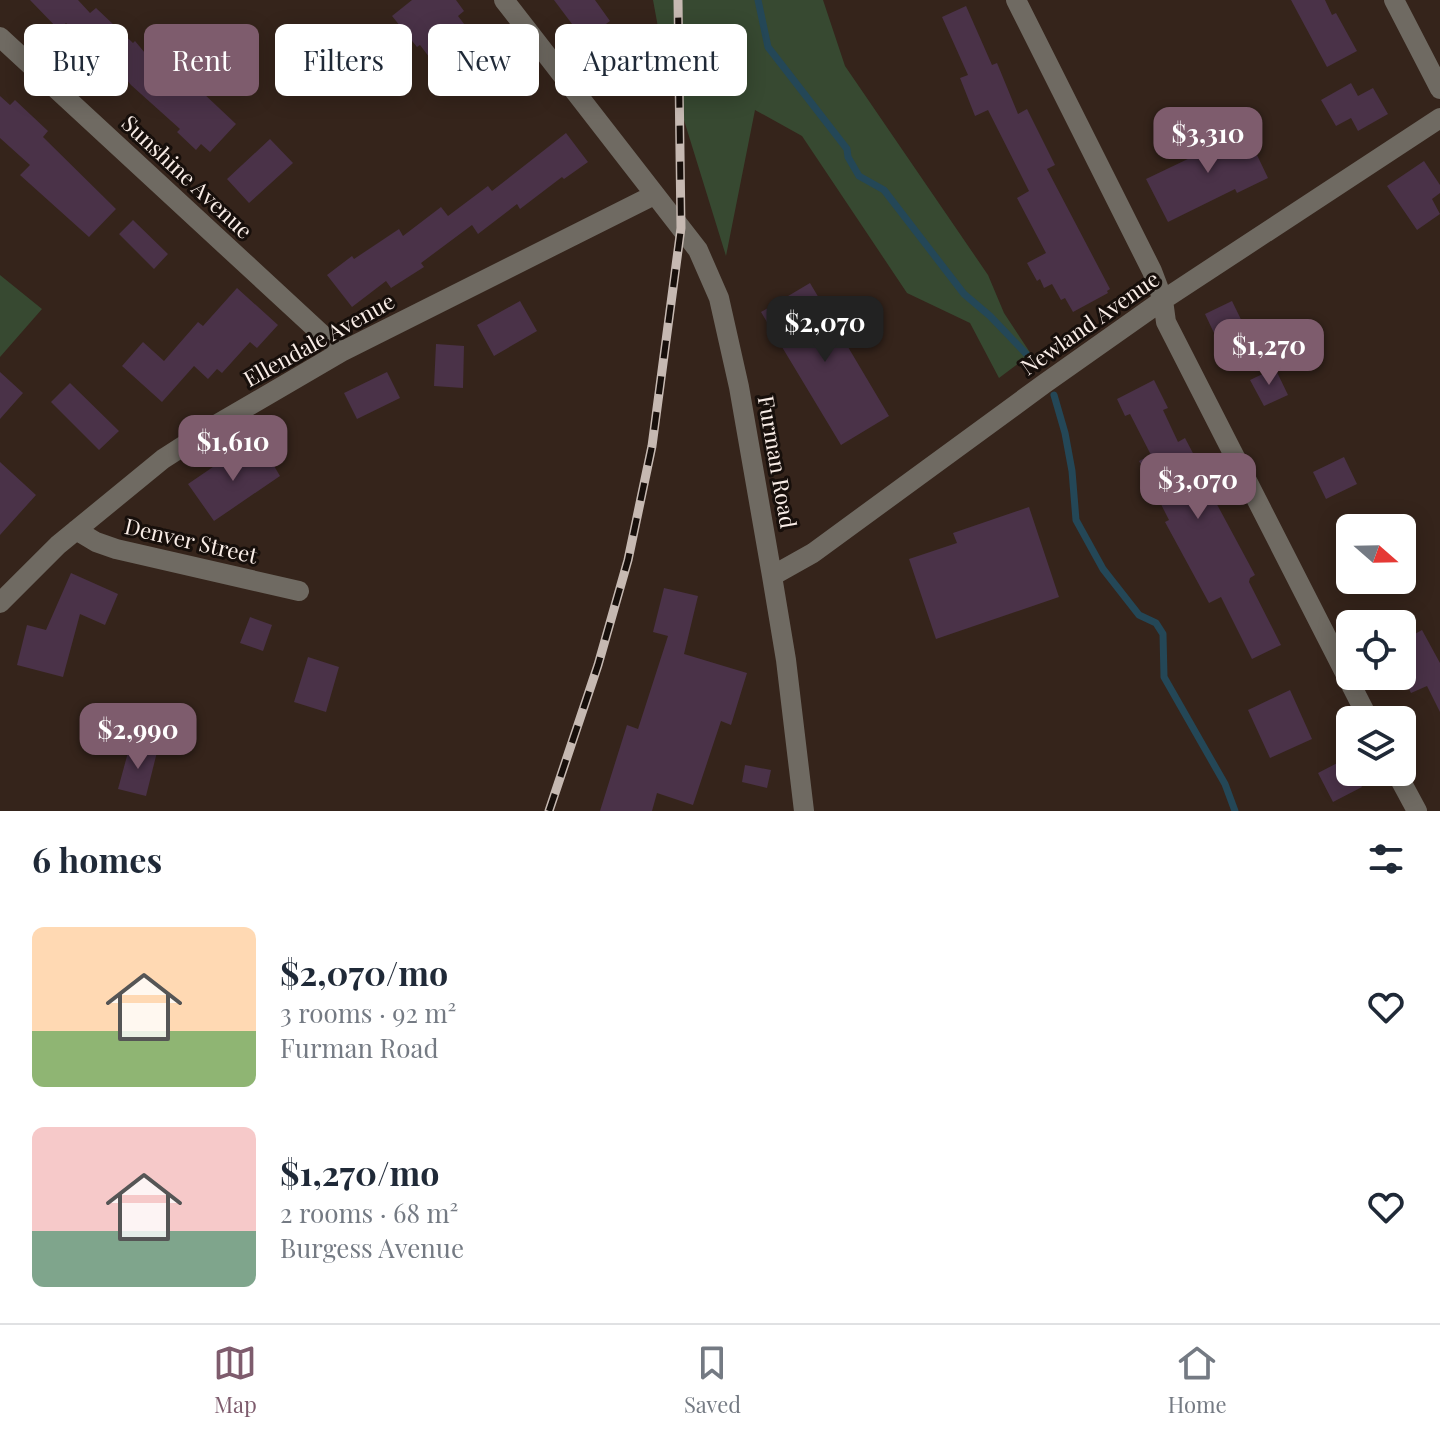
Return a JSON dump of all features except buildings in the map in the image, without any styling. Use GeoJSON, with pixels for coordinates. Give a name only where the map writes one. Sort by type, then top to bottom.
{"type":"FeatureCollection","features":[{"type":"Feature","properties":{"kind":"street","name":"Furman Road"},"geometry":{"type":"LineString","coordinates":[[504,0],[698,250],[719,298],[739,387],[772,576],[788,673],[804,811]]}},
{"type":"Feature","properties":{"kind":"street"},"geometry":{"type":"LineString","coordinates":[[1016,0],[1152,271],[1163,300],[1166,322],[1362,706]]}},
{"type":"Feature","properties":{"kind":"street"},"geometry":{"type":"LineString","coordinates":[[1394,0],[1440,89]]}},
{"type":"Feature","properties":{"kind":"street","name":"Sunshine Avenue"},"geometry":{"type":"LineString","coordinates":[[0,37],[341,352]]}},
{"type":"Feature","properties":{"kind":"street","name":"Newland Avenue"},"geometry":{"type":"LineString","coordinates":[[772,576],[813,553],[1163,300],[1440,118]]}},
{"type":"Feature","properties":{"kind":"street","name":"Ellendale Avenue"},"geometry":{"type":"LineString","coordinates":[[0,603],[76,530],[163,459],[216,425],[341,352],[654,195]]}},
{"type":"Feature","properties":{"kind":"street","name":"Denver Street"},"geometry":{"type":"LineString","coordinates":[[76,530],[116,549],[299,591]]}},
{"type":"Feature","properties":{"kind":"street"},"geometry":{"type":"LineString","coordinates":[[1404,786],[1417,811]]}},
{"type":"Feature","properties":{"kind":"green space"},"geometry":{"type":"Polygon","coordinates":[[[653,0],[823,0],[845,66],[988,275],[1004,313],[1031,354],[999,378],[970,323],[907,293],[802,136],[755,110],[726,256],[677,96],[747,96],[747,24],[657,24],[653,0]]]}},
{"type":"Feature","properties":{"kind":"green space"},"geometry":{"type":"Polygon","coordinates":[[[0,275],[42,309],[0,357],[0,275]]]}},
{"type":"Feature","properties":{"kind":"waterway"},"geometry":{"type":"LineString","coordinates":[[758,0],[768,47],[847,149],[859,176],[884,190],[964,294],[1034,362]]}},
{"type":"Feature","properties":{"kind":"waterway"},"geometry":{"type":"LineString","coordinates":[[1054,395],[1072,471],[1076,520],[1103,569],[1139,615],[1156,623],[1163,634],[1164,677],[1225,784],[1235,811]]}},
{"type":"Feature","properties":{"kind":"railway"},"geometry":{"type":"LineString","coordinates":[[549,811],[598,665],[628,560],[652,446],[681,228],[678,0]]}}]}
